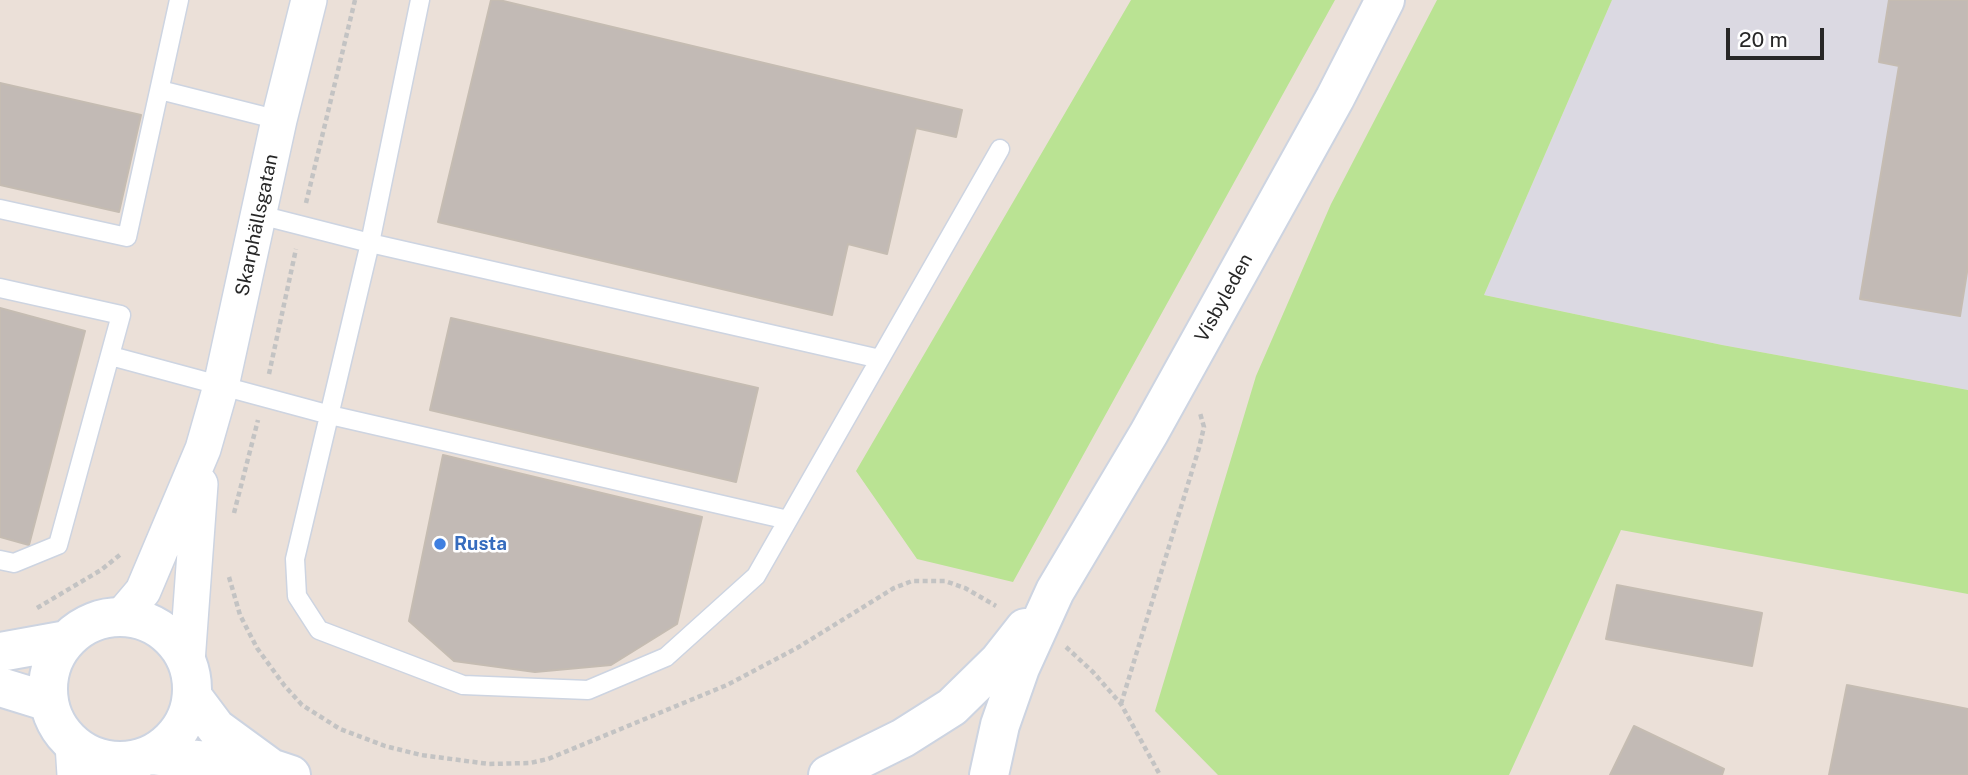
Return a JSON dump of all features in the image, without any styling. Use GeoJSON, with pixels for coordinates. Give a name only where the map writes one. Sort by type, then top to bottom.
{"type":"FeatureCollection","features":[{"type":"Feature","properties":{"kind":"main road","name":"Visbyleden"},"geometry":{"type":"LineString","coordinates":[[989,775],[1000,725],[1020,668],[1055,591],[1179,381],[1335,98],[1385,0]]}},
{"type":"Feature","properties":{"kind":"main road","name":"Visbyleden"},"geometry":{"type":"LineString","coordinates":[[828,775],[903,738],[951,707],[999,661],[1055,591]]}},
{"type":"Feature","properties":{"kind":"main road"},"geometry":{"type":"LineString","coordinates":[[121,617],[146,622],[174,641],[189,679],[216,729],[280,771],[131,764],[94,757],[74,759],[49,702],[48,685],[57,654],[67,640],[88,624],[121,617]]}},
{"type":"Feature","properties":{"kind":"main road"},"geometry":{"type":"LineString","coordinates":[[0,652],[67,640]]}},
{"type":"Feature","properties":{"kind":"main road"},"geometry":{"type":"LineString","coordinates":[[131,764],[177,734],[188,712],[189,679]]}},
{"type":"Feature","properties":{"kind":"main road"},"geometry":{"type":"LineString","coordinates":[[0,687],[49,702]]}},
{"type":"Feature","properties":{"kind":"street","name":"Skarphällsgatan"},"geometry":{"type":"LineString","coordinates":[[121,617],[143,591],[204,449],[221,386],[279,120],[309,0]]}},
{"type":"Feature","properties":{"kind":"street","name":"Skarphällsgatan"},"geometry":{"type":"LineString","coordinates":[[189,679],[204,449]]}},
{"type":"Feature","properties":{"kind":"lane"},"geometry":{"type":"LineString","coordinates":[[0,209],[127,237],[179,0]]}},
{"type":"Feature","properties":{"kind":"lane"},"geometry":{"type":"LineString","coordinates":[[420,0],[370,243],[295,559],[297,596],[319,630],[463,685],[588,690],[667,657],[756,576],[1000,149]]}},
{"type":"Feature","properties":{"kind":"lane"},"geometry":{"type":"LineString","coordinates":[[160,90],[279,120]]}},
{"type":"Feature","properties":{"kind":"lane"},"geometry":{"type":"LineString","coordinates":[[260,215],[370,243],[880,359]]}},
{"type":"Feature","properties":{"kind":"lane"},"geometry":{"type":"LineString","coordinates":[[0,288],[121,315],[58,545],[14,563],[0,560]]}},
{"type":"Feature","properties":{"kind":"lane"},"geometry":{"type":"LineString","coordinates":[[111,356],[330,415],[788,520]]}},
{"type":"Feature","properties":{"kind":"path"},"geometry":{"type":"LineString","coordinates":[[231,524],[264,397],[300,226],[355,0]]}},
{"type":"Feature","properties":{"kind":"path"},"geometry":{"type":"LineString","coordinates":[[1121,704],[1204,426],[1199,410],[1179,381]]}},
{"type":"Feature","properties":{"kind":"path"},"geometry":{"type":"LineString","coordinates":[[1063,645],[1093,672],[1121,704],[1160,775]]}},
{"type":"Feature","properties":{"kind":"shaded area"},"geometry":{"type":"Polygon","coordinates":[[[1612,0],[1968,0],[1968,390],[1722,345],[1484,295],[1612,0]]]}},
{"type":"Feature","properties":{"kind":"green space"},"geometry":{"type":"Polygon","coordinates":[[[1131,0],[1335,0],[1013,582],[917,559],[856,471],[1131,0]]]}},
{"type":"Feature","properties":{"kind":"green space"},"geometry":{"type":"Polygon","coordinates":[[[1437,0],[1612,0],[1484,295],[1722,345],[1968,390],[1968,594],[1621,530],[1509,775],[1218,775],[1155,711],[1256,376],[1331,204],[1437,0]]]}},
{"type":"Feature","properties":{"kind":"building"},"geometry":{"type":"Polygon","coordinates":[[[491,0],[962,110],[956,137],[916,128],[887,254],[848,244],[832,315],[438,222],[491,0]]]}},
{"type":"Feature","properties":{"kind":"building"},"geometry":{"type":"Polygon","coordinates":[[[1889,0],[1968,0],[1968,266],[1960,316],[1860,299],[1899,66],[1879,62],[1889,0]]]}},
{"type":"Feature","properties":{"kind":"building"},"geometry":{"type":"Polygon","coordinates":[[[0,83],[141,115],[119,212],[0,185],[0,83]]]}},
{"type":"Feature","properties":{"kind":"building"},"geometry":{"type":"Polygon","coordinates":[[[0,308],[85,331],[29,545],[0,537],[0,308]]]}},
{"type":"Feature","properties":{"kind":"building"},"geometry":{"type":"Polygon","coordinates":[[[451,318],[758,388],[736,482],[430,410],[451,318]]]}},
{"type":"Feature","properties":{"kind":"building"},"geometry":{"type":"Polygon","coordinates":[[[443,455],[702,517],[677,624],[611,665],[535,672],[454,661],[409,621],[443,455]]]}},
{"type":"Feature","properties":{"kind":"building"},"geometry":{"type":"Polygon","coordinates":[[[1617,585],[1762,613],[1752,666],[1606,639],[1617,585]]]}},
{"type":"Feature","properties":{"kind":"building"},"geometry":{"type":"Polygon","coordinates":[[[1847,685],[1968,709],[1968,775],[1829,775],[1847,685]]]}},
{"type":"Feature","properties":{"kind":"building"},"geometry":{"type":"Polygon","coordinates":[[[1634,726],[1724,769],[1722,775],[1610,775],[1634,726]]]}},
{"type":"Feature","properties":{"kind":"place","name":"Rusta"},"geometry":{"type":"Point","coordinates":[440,544]}}]}
